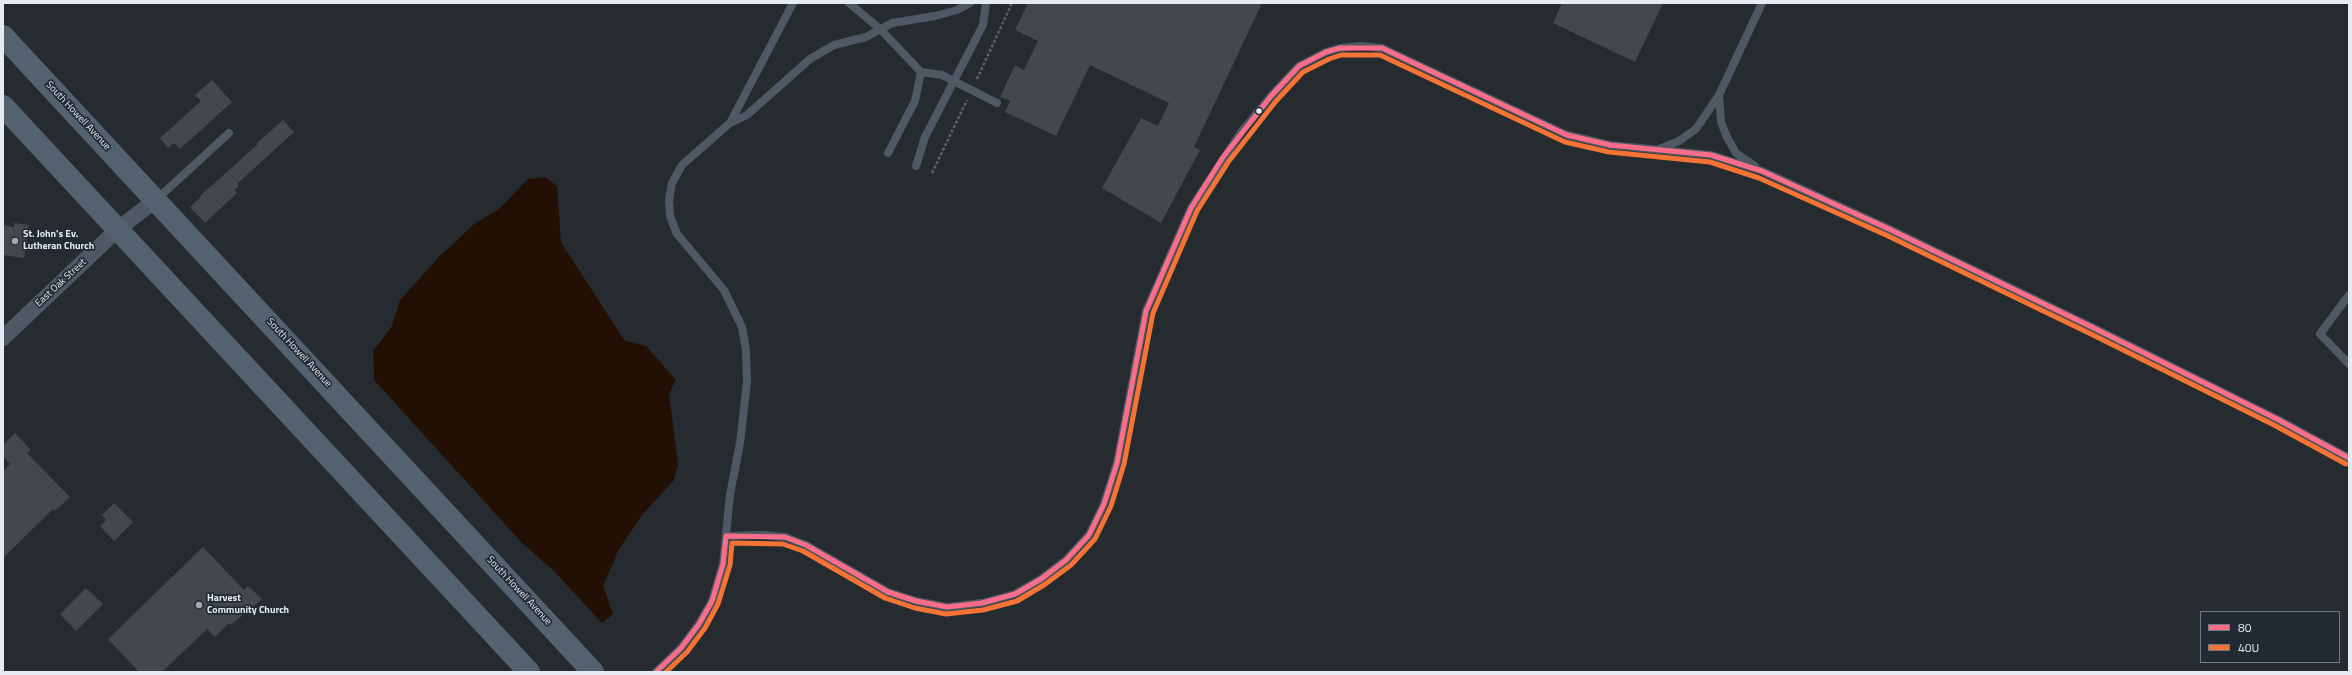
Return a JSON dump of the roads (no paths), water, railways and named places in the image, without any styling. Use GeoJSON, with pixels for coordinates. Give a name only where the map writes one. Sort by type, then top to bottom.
{"type":"FeatureCollection","features":[{"type":"Feature","properties":{"kind":"main road","name":"South Howell Avenue"},"geometry":{"type":"LineString","coordinates":[[3,36],[156,199],[593,672]]}},
{"type":"Feature","properties":{"kind":"main road"},"geometry":{"type":"LineString","coordinates":[[3,106],[529,672]]}},
{"type":"Feature","properties":{"kind":"street","name":"East Oak Street"},"geometry":{"type":"LineString","coordinates":[[3,338],[118,229],[156,199]]}},
{"type":"Feature","properties":{"kind":"lane"},"geometry":{"type":"LineString","coordinates":[[730,123],[793,3]]}},
{"type":"Feature","properties":{"kind":"lane"},"geometry":{"type":"LineString","coordinates":[[849,3],[880,29],[921,72],[942,75],[997,103]]}},
{"type":"Feature","properties":{"kind":"lane"},"geometry":{"type":"LineString","coordinates":[[656,672],[681,648],[700,624],[712,601],[723,564],[730,495],[740,443],[747,382],[746,350],[742,326],[724,290],[678,234],[670,216],[669,200],[672,183],[682,165],[730,123],[747,114],[810,59],[834,45],[866,37],[892,23],[957,10],[970,3]]}},
{"type":"Feature","properties":{"kind":"lane"},"geometry":{"type":"LineString","coordinates":[[916,166],[925,137],[983,26],[986,3]]}},
{"type":"Feature","properties":{"kind":"lane"},"geometry":{"type":"LineString","coordinates":[[1658,150],[1679,141],[1696,129],[1719,95],[1762,3]]}},
{"type":"Feature","properties":{"kind":"lane"},"geometry":{"type":"LineString","coordinates":[[726,536],[764,535],[785,537],[806,545],[888,592],[916,601],[947,607],[982,603],[1015,594],[1041,579],[1066,560],[1089,535],[1104,504],[1117,463],[1146,311],[1191,208],[1223,157],[1271,96],[1299,66],[1326,52],[1340,48],[1361,46],[1382,48],[1567,135],[1610,145],[1711,155],[1762,171],[1896,233],[2096,329],[2277,419],[2349,458]]}},
{"type":"Feature","properties":{"kind":"lane"},"geometry":{"type":"LineString","coordinates":[[888,153],[915,101],[921,72]]}},
{"type":"Feature","properties":{"kind":"lane"},"geometry":{"type":"LineString","coordinates":[[1719,95],[1721,122],[1736,153],[1762,171]]}},
{"type":"Feature","properties":{"kind":"lane"},"geometry":{"type":"LineString","coordinates":[[156,199],[229,133]]}},
{"type":"Feature","properties":{"kind":"lane"},"geometry":{"type":"LineString","coordinates":[[2349,295],[2320,334],[2349,364]]}},
{"type":"Feature","properties":{"kind":"place","name":"St. John's Ev. Lutheran Church"},"geometry":{"type":"Point","coordinates":[15,241]}},
{"type":"Feature","properties":{"kind":"place","name":"Harvest Community Church"},"geometry":{"type":"Point","coordinates":[199,605]}}]}
